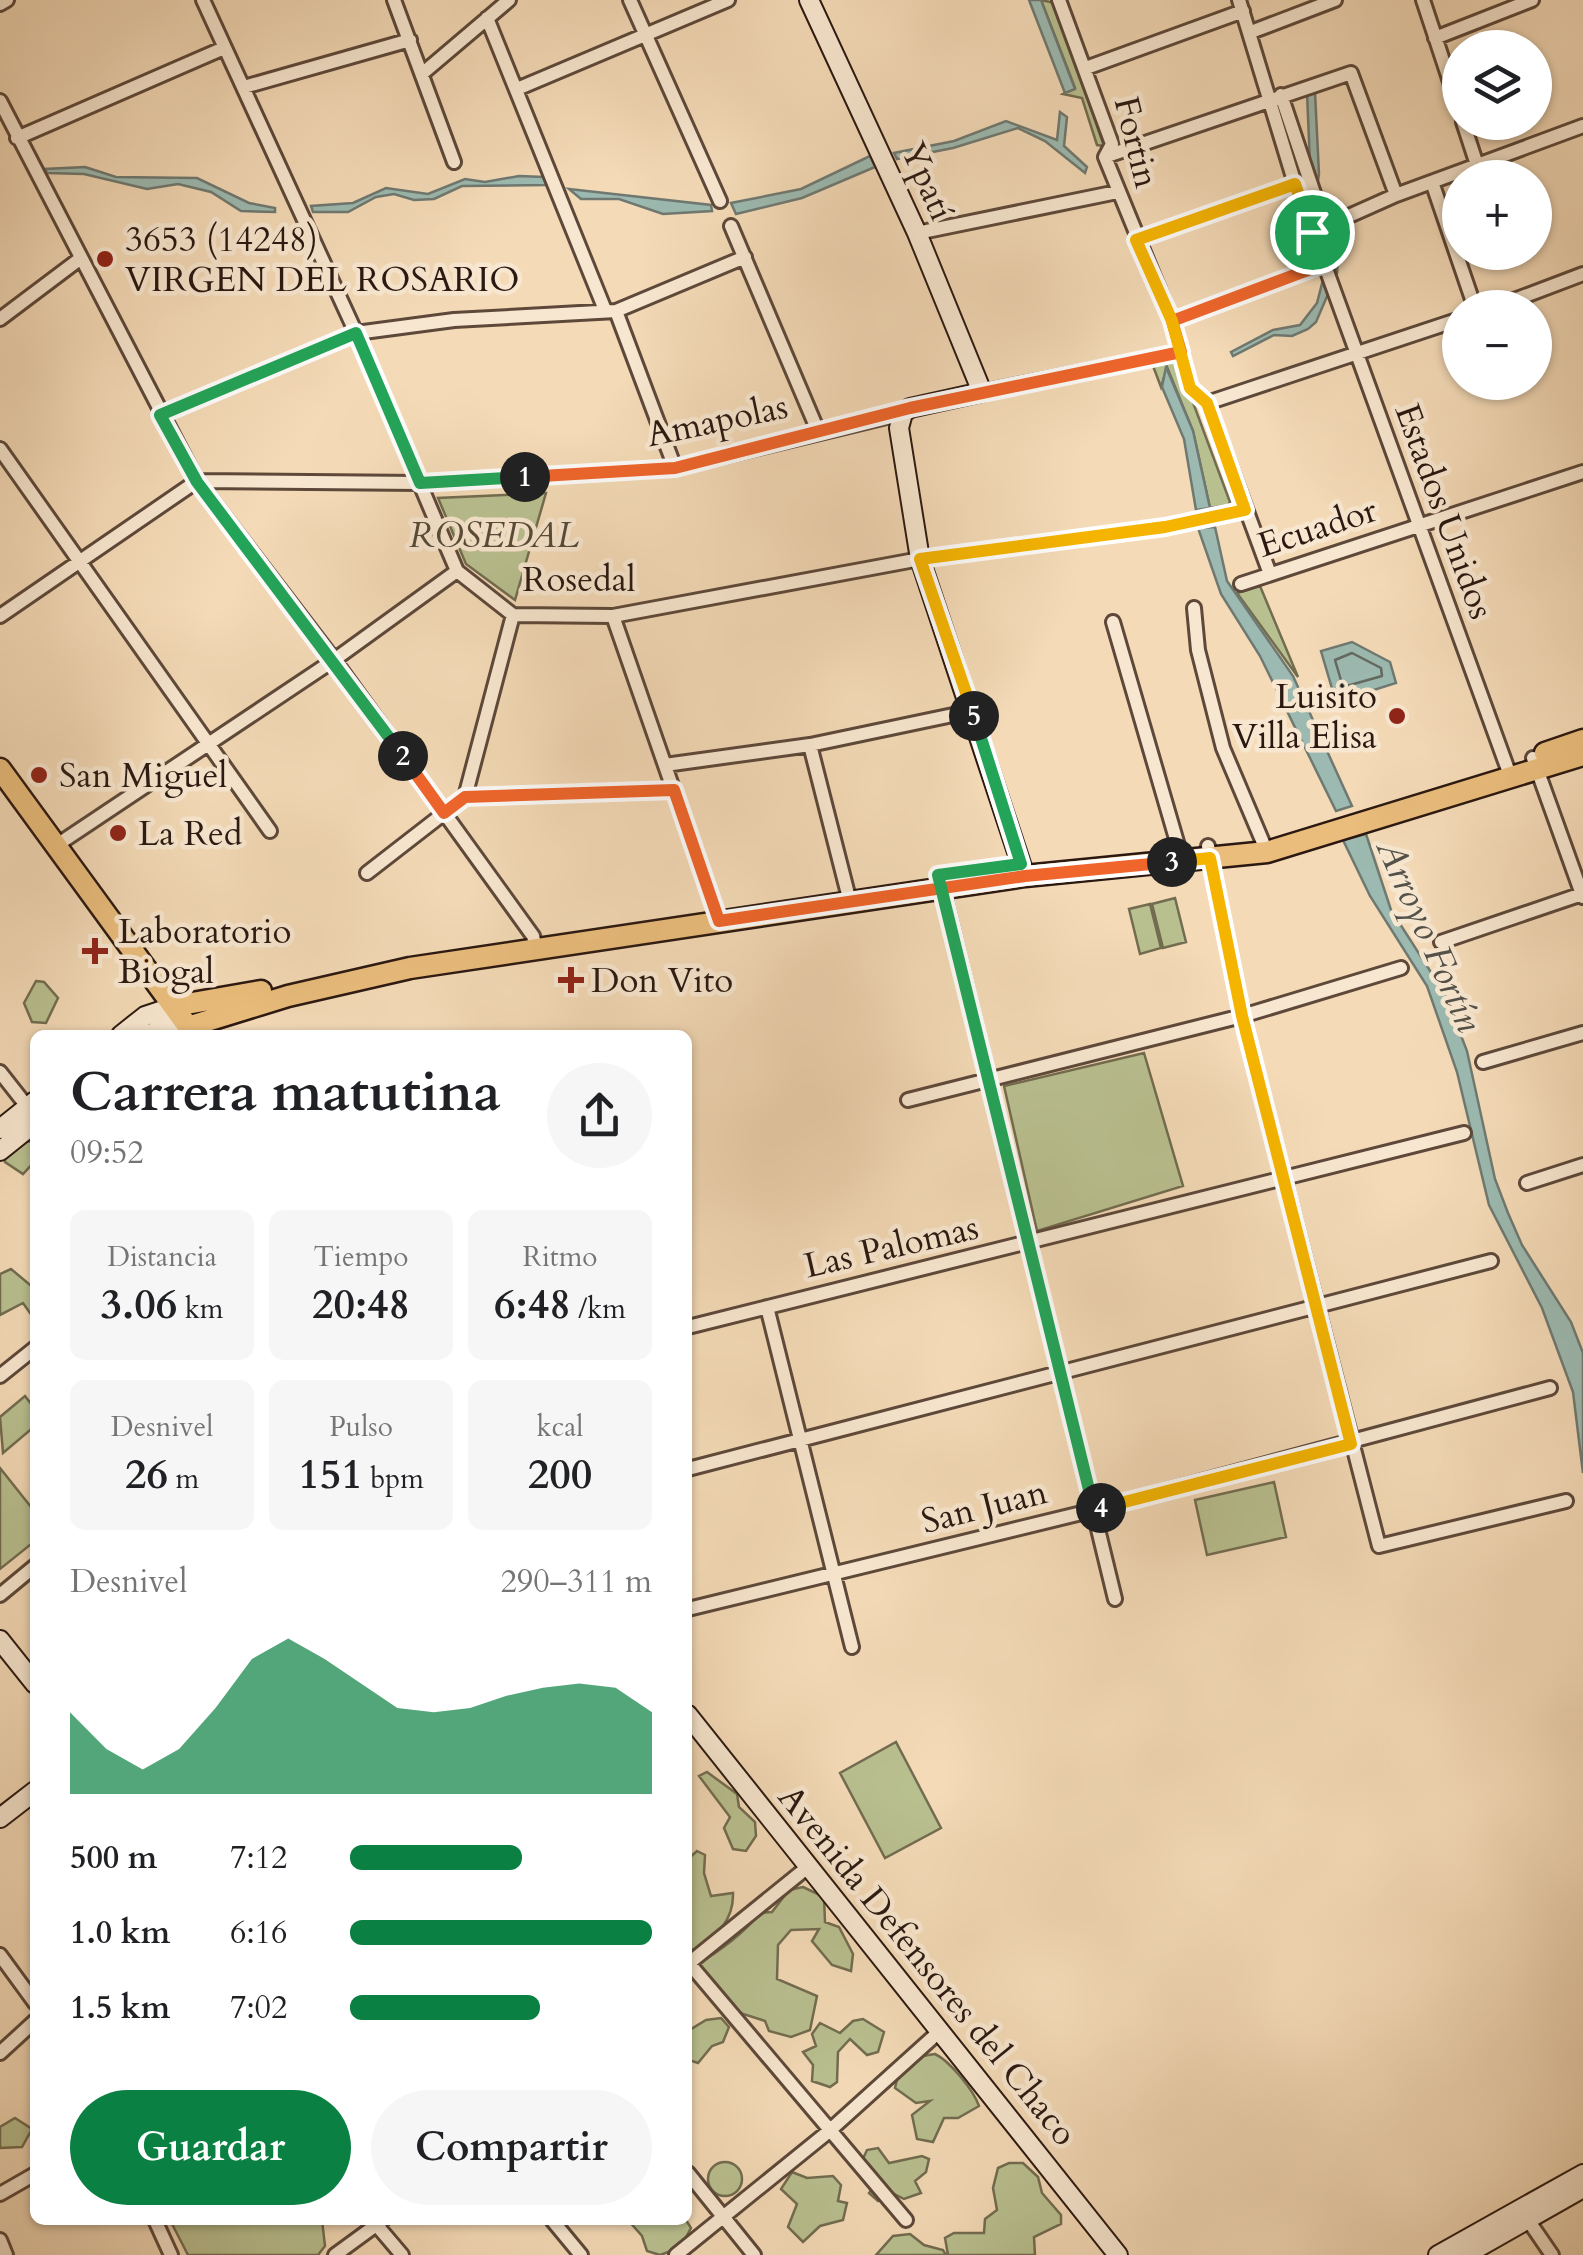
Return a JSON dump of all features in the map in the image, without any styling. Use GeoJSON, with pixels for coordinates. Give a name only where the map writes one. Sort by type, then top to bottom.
{"type":"FeatureCollection","features":[{"type":"Feature","properties":{"kind":"main road"},"geometry":{"type":"LineString","coordinates":[[1535,764],[1583,740]]}},
{"type":"Feature","properties":{"kind":"main road"},"geometry":{"type":"LineString","coordinates":[[1023,870],[1265,846],[1375,816],[1535,764],[1583,755]]}},
{"type":"Feature","properties":{"kind":"main road"},"geometry":{"type":"LineString","coordinates":[[0,769],[191,1030],[266,1002],[534,942]]}},
{"type":"Feature","properties":{"kind":"main road"},"geometry":{"type":"LineString","coordinates":[[175,1006],[230,999],[402,956],[534,942],[1179,849],[1209,852]]}},
{"type":"Feature","properties":{"kind":"street"},"geometry":{"type":"LineString","coordinates":[[0,4],[7,0]]}},
{"type":"Feature","properties":{"kind":"street"},"geometry":{"type":"LineString","coordinates":[[57,846],[334,660],[457,571],[356,333],[203,0]]}},
{"type":"Feature","properties":{"kind":"street"},"geometry":{"type":"LineString","coordinates":[[394,0],[454,162]]}},
{"type":"Feature","properties":{"kind":"street"},"geometry":{"type":"LineString","coordinates":[[423,73],[509,0]]}},
{"type":"Feature","properties":{"kind":"street"},"geometry":{"type":"LineString","coordinates":[[630,0],[720,202]]}},
{"type":"Feature","properties":{"kind":"street"},"geometry":{"type":"LineString","coordinates":[[517,88],[728,0]]}},
{"type":"Feature","properties":{"kind":"street","name":"Ypatí"},"geometry":{"type":"LineString","coordinates":[[809,0],[916,233],[982,392]]}},
{"type":"Feature","properties":{"kind":"street","name":"Fortin"},"geometry":{"type":"LineString","coordinates":[[1059,0],[1112,144],[1105,157],[1116,192],[1172,321],[1190,388],[1207,403],[1270,574]]}},
{"type":"Feature","properties":{"kind":"street"},"geometry":{"type":"LineString","coordinates":[[1252,32],[1336,0]]}},
{"type":"Feature","properties":{"kind":"street"},"geometry":{"type":"LineString","coordinates":[[1423,0],[1442,56]]}},
{"type":"Feature","properties":{"kind":"street"},"geometry":{"type":"LineString","coordinates":[[1436,38],[1532,0]]}},
{"type":"Feature","properties":{"kind":"street"},"geometry":{"type":"LineString","coordinates":[[1086,68],[1241,5],[1319,229]]}},
{"type":"Feature","properties":{"kind":"street"},"geometry":{"type":"LineString","coordinates":[[488,18],[675,468]]}},
{"type":"Feature","properties":{"kind":"street"},"geometry":{"type":"LineString","coordinates":[[244,87],[410,40]]}},
{"type":"Feature","properties":{"kind":"street"},"geometry":{"type":"LineString","coordinates":[[17,138],[224,48]]}},
{"type":"Feature","properties":{"kind":"street"},"geometry":{"type":"LineString","coordinates":[[1105,157],[1352,73],[1396,195]]}},
{"type":"Feature","properties":{"kind":"street"},"geometry":{"type":"LineString","coordinates":[[1276,97],[1295,184],[1319,229]]}},
{"type":"Feature","properties":{"kind":"street"},"geometry":{"type":"LineString","coordinates":[[0,101],[197,482],[334,660],[534,942]]}},
{"type":"Feature","properties":{"kind":"street"},"geometry":{"type":"LineString","coordinates":[[1491,160],[1583,126]]}},
{"type":"Feature","properties":{"kind":"street"},"geometry":{"type":"LineString","coordinates":[[1319,229],[1442,178]]}},
{"type":"Feature","properties":{"kind":"street"},"geometry":{"type":"LineString","coordinates":[[1432,182],[1469,290]]}},
{"type":"Feature","properties":{"kind":"street"},"geometry":{"type":"LineString","coordinates":[[1136,240],[1295,184]]}},
{"type":"Feature","properties":{"kind":"street"},"geometry":{"type":"LineString","coordinates":[[916,233],[1116,192]]}},
{"type":"Feature","properties":{"kind":"street"},"geometry":{"type":"LineString","coordinates":[[731,226],[818,431]]}},
{"type":"Feature","properties":{"kind":"street","name":"Estados Unidos"},"geometry":{"type":"LineString","coordinates":[[1319,229],[1324,264],[1355,356],[1509,772]]}},
{"type":"Feature","properties":{"kind":"street"},"geometry":{"type":"LineString","coordinates":[[160,415],[356,333],[454,320],[611,310],[746,257]]}},
{"type":"Feature","properties":{"kind":"street"},"geometry":{"type":"LineString","coordinates":[[0,319],[81,258]]}},
{"type":"Feature","properties":{"kind":"street"},"geometry":{"type":"LineString","coordinates":[[1172,321],[1324,264]]}},
{"type":"Feature","properties":{"kind":"street"},"geometry":{"type":"LineString","coordinates":[[1541,290],[1583,274]]}},
{"type":"Feature","properties":{"kind":"street"},"geometry":{"type":"LineString","coordinates":[[1207,403],[1442,326]]}},
{"type":"Feature","properties":{"kind":"street","name":"Amapolas"},"geometry":{"type":"LineString","coordinates":[[197,482],[420,483],[675,468],[982,392],[1181,352]]}},
{"type":"Feature","properties":{"kind":"street"},"geometry":{"type":"LineString","coordinates":[[903,414],[899,428],[920,559],[1023,870]]}},
{"type":"Feature","properties":{"kind":"street"},"geometry":{"type":"LineString","coordinates":[[0,450],[270,831]]}},
{"type":"Feature","properties":{"kind":"street"},"geometry":{"type":"LineString","coordinates":[[1581,473],[1583,489]]}},
{"type":"Feature","properties":{"kind":"street","name":"Ecuador"},"geometry":{"type":"LineString","coordinates":[[1240,584],[1581,473]]}},
{"type":"Feature","properties":{"kind":"street"},"geometry":{"type":"LineString","coordinates":[[0,616],[197,482]]}},
{"type":"Feature","properties":{"kind":"street","name":"Rosedal"},"geometry":{"type":"LineString","coordinates":[[457,571],[514,615],[613,616],[920,559],[1193,522],[1245,510]]}},
{"type":"Feature","properties":{"kind":"street"},"geometry":{"type":"LineString","coordinates":[[1194,608],[1198,650],[1223,748],[1265,846]]}},
{"type":"Feature","properties":{"kind":"street"},"geometry":{"type":"LineString","coordinates":[[465,797],[514,615]]}},
{"type":"Feature","properties":{"kind":"street"},"geometry":{"type":"LineString","coordinates":[[613,616],[717,915]]}},
{"type":"Feature","properties":{"kind":"street"},"geometry":{"type":"LineString","coordinates":[[1112,622],[1179,849]]}},
{"type":"Feature","properties":{"kind":"street"},"geometry":{"type":"LineString","coordinates":[[665,766],[810,744],[972,711]]}},
{"type":"Feature","properties":{"kind":"street"},"geometry":{"type":"LineString","coordinates":[[810,744],[849,895]]}},
{"type":"Feature","properties":{"kind":"street"},"geometry":{"type":"LineString","coordinates":[[1442,942],[1582,895],[1535,764]]}},
{"type":"Feature","properties":{"kind":"street"},"geometry":{"type":"LineString","coordinates":[[367,873],[465,797],[674,790]]}},
{"type":"Feature","properties":{"kind":"street"},"geometry":{"type":"LineString","coordinates":[[1209,852],[1242,1016],[1379,1546],[1566,1501]]}},
{"type":"Feature","properties":{"kind":"street"},"geometry":{"type":"LineString","coordinates":[[940,881],[1114,1599]]}},
{"type":"Feature","properties":{"kind":"street"},"geometry":{"type":"LineString","coordinates":[[908,1100],[1242,1016],[1402,968]]}},
{"type":"Feature","properties":{"kind":"street"},"geometry":{"type":"LineString","coordinates":[[127,1030],[145,1016],[175,1006]]}},
{"type":"Feature","properties":{"kind":"street"},"geometry":{"type":"LineString","coordinates":[[158,1030],[166,1025],[191,1030]]}},
{"type":"Feature","properties":{"kind":"street"},"geometry":{"type":"LineString","coordinates":[[1483,1062],[1583,1033]]}},
{"type":"Feature","properties":{"kind":"street"},"geometry":{"type":"LineString","coordinates":[[0,1072],[30,1108]]}},
{"type":"Feature","properties":{"kind":"street"},"geometry":{"type":"LineString","coordinates":[[0,1129],[30,1114]]}},
{"type":"Feature","properties":{"kind":"street"},"geometry":{"type":"LineString","coordinates":[[0,1151],[30,1116]]}},
{"type":"Feature","properties":{"kind":"street","name":"Las Palomas"},"geometry":{"type":"LineString","coordinates":[[692,1325],[1028,1245],[1282,1176],[1464,1133]]}},
{"type":"Feature","properties":{"kind":"street"},"geometry":{"type":"LineString","coordinates":[[1526,1183],[1583,1165]]}},
{"type":"Feature","properties":{"kind":"street"},"geometry":{"type":"LineString","coordinates":[[692,1468],[1491,1261]]}},
{"type":"Feature","properties":{"kind":"street"},"geometry":{"type":"LineString","coordinates":[[767,1307],[852,1648]]}},
{"type":"Feature","properties":{"kind":"street"},"geometry":{"type":"LineString","coordinates":[[0,1376],[30,1352]]}},
{"type":"Feature","properties":{"kind":"street","name":"San Juan"},"geometry":{"type":"LineString","coordinates":[[692,1608],[1094,1510],[1550,1388]]}},
{"type":"Feature","properties":{"kind":"street"},"geometry":{"type":"LineString","coordinates":[[0,1595],[30,1570]]}},
{"type":"Feature","properties":{"kind":"street"},"geometry":{"type":"LineString","coordinates":[[0,1640],[30,1678]]}},
{"type":"Feature","properties":{"kind":"street","name":"Avenida Defensores del Chaco"},"geometry":{"type":"LineString","coordinates":[[692,1721],[940,2030],[1110,2252]]}},
{"type":"Feature","properties":{"kind":"street"},"geometry":{"type":"LineString","coordinates":[[0,1818],[30,1795]]}},
{"type":"Feature","properties":{"kind":"street"},"geometry":{"type":"LineString","coordinates":[[692,1960],[809,1866]]}},
{"type":"Feature","properties":{"kind":"street"},"geometry":{"type":"LineString","coordinates":[[0,1955],[30,1996]]}},
{"type":"Feature","properties":{"kind":"street"},"geometry":{"type":"LineString","coordinates":[[692,1968],[906,2220]]}},
{"type":"Feature","properties":{"kind":"street"},"geometry":{"type":"LineString","coordinates":[[0,2053],[30,2026]]}},
{"type":"Feature","properties":{"kind":"street"},"geometry":{"type":"LineString","coordinates":[[676,2255],[828,2132],[940,2030]]}},
{"type":"Feature","properties":{"kind":"street"},"geometry":{"type":"LineString","coordinates":[[1465,2255],[1583,2174]]}},
{"type":"Feature","properties":{"kind":"street"},"geometry":{"type":"LineString","coordinates":[[0,2194],[30,2177]]}},
{"type":"Feature","properties":{"kind":"street"},"geometry":{"type":"LineString","coordinates":[[692,2178],[754,2255]]}},
{"type":"Feature","properties":{"kind":"street"},"geometry":{"type":"LineString","coordinates":[[1438,2255],[1528,2220],[1583,2188]]}},
{"type":"Feature","properties":{"kind":"street"},"geometry":{"type":"LineString","coordinates":[[1528,2220],[1552,2255]]}},
{"type":"Feature","properties":{"kind":"street"},"geometry":{"type":"LineString","coordinates":[[158,2225],[170,2255]]}},
{"type":"Feature","properties":{"kind":"street"},"geometry":{"type":"LineString","coordinates":[[335,2255],[373,2225]]}},
{"type":"Feature","properties":{"kind":"street"},"geometry":{"type":"LineString","coordinates":[[379,2225],[402,2255]]}},
{"type":"Feature","properties":{"kind":"street"},"geometry":{"type":"LineString","coordinates":[[556,2225],[581,2255]]}},
{"type":"Feature","properties":{"kind":"street"},"geometry":{"type":"LineString","coordinates":[[0,2240],[6,2255]]}},
{"type":"Feature","properties":{"kind":"green space"},"geometry":{"type":"Polygon","coordinates":[[[1041,0],[1055,3],[1104,146],[1097,145],[1082,98],[1063,94],[1075,88],[1041,0]]]}},
{"type":"Feature","properties":{"kind":"green space"},"geometry":{"type":"Polygon","coordinates":[[[1175,354],[1228,505],[1210,508],[1193,431],[1167,367],[1161,387],[1150,358],[1175,354]]]}},
{"type":"Feature","properties":{"kind":"green space","name":"ROSEDAL"},"geometry":{"type":"Polygon","coordinates":[[[546,493],[515,600],[466,564],[438,498],[546,493]]]}},
{"type":"Feature","properties":{"kind":"green space"},"geometry":{"type":"Polygon","coordinates":[[[1260,586],[1298,677],[1237,593],[1260,586]]]}},
{"type":"Feature","properties":{"kind":"green space"},"geometry":{"type":"Polygon","coordinates":[[[1175,898],[1186,942],[1163,948],[1152,904],[1175,898]]]}},
{"type":"Feature","properties":{"kind":"green space"},"geometry":{"type":"Polygon","coordinates":[[[1150,904],[1161,948],[1140,954],[1129,909],[1150,904]]]}},
{"type":"Feature","properties":{"kind":"green space"},"geometry":{"type":"Polygon","coordinates":[[[36,981],[44,982],[58,998],[46,1023],[32,1022],[24,1003],[36,981]]]}},
{"type":"Feature","properties":{"kind":"green space"},"geometry":{"type":"Polygon","coordinates":[[[1144,1053],[1183,1186],[1037,1231],[1004,1086],[1144,1053]]]}},
{"type":"Feature","properties":{"kind":"green space"},"geometry":{"type":"Polygon","coordinates":[[[21,1141],[30,1142],[30,1166],[23,1174],[5,1162],[5,1151],[21,1141]]]}},
{"type":"Feature","properties":{"kind":"green space"},"geometry":{"type":"Polygon","coordinates":[[[11,1269],[30,1285],[30,1313],[23,1303],[0,1315],[0,1274],[11,1269]]]}},
{"type":"Feature","properties":{"kind":"green space"},"geometry":{"type":"Polygon","coordinates":[[[25,1396],[30,1402],[30,1430],[3,1453],[0,1417],[25,1396]]]}},
{"type":"Feature","properties":{"kind":"green space"},"geometry":{"type":"Polygon","coordinates":[[[0,1468],[30,1506],[30,1545],[0,1569],[0,1468]]]}},
{"type":"Feature","properties":{"kind":"green space"},"geometry":{"type":"Polygon","coordinates":[[[1274,1482],[1286,1537],[1207,1555],[1195,1500],[1274,1482]]]}},
{"type":"Feature","properties":{"kind":"green space"},"geometry":{"type":"Polygon","coordinates":[[[896,1742],[941,1828],[885,1858],[840,1773],[896,1742]]]}},
{"type":"Feature","properties":{"kind":"green space"},"geometry":{"type":"Polygon","coordinates":[[[707,1772],[737,1794],[739,1807],[755,1822],[756,1836],[746,1851],[733,1849],[724,1828],[730,1817],[699,1776],[707,1772]]]}},
{"type":"Feature","properties":{"kind":"green space"},"geometry":{"type":"Polygon","coordinates":[[[697,1851],[705,1855],[704,1873],[711,1896],[733,1893],[727,1920],[695,1952],[692,1949],[692,1855],[697,1851]]]}},
{"type":"Feature","properties":{"kind":"green space"},"geometry":{"type":"Polygon","coordinates":[[[803,1887],[824,1897],[825,1922],[839,1927],[853,1954],[851,1971],[832,1965],[812,1941],[819,1929],[791,1930],[778,1945],[777,1979],[817,1996],[810,2030],[791,2037],[769,2031],[765,2021],[740,2013],[696,1965],[731,1942],[760,1913],[772,1912],[789,1890],[803,1887]]]}},
{"type":"Feature","properties":{"kind":"green space"},"geometry":{"type":"Polygon","coordinates":[[[721,2018],[729,2027],[723,2042],[712,2046],[698,2063],[692,2061],[692,2029],[706,2020],[721,2018]]]}},
{"type":"Feature","properties":{"kind":"green space"},"geometry":{"type":"Polygon","coordinates":[[[863,2019],[884,2032],[878,2052],[867,2055],[850,2039],[838,2052],[837,2082],[830,2087],[812,2081],[813,2065],[803,2052],[816,2046],[812,2034],[820,2023],[840,2033],[853,2021],[863,2019]]]}},
{"type":"Feature","properties":{"kind":"green space"},"geometry":{"type":"Polygon","coordinates":[[[935,2054],[961,2077],[979,2106],[958,2118],[944,2118],[933,2142],[917,2139],[912,2115],[930,2101],[916,2103],[895,2088],[908,2063],[935,2054]]]}},
{"type":"Feature","properties":{"kind":"green space"},"geometry":{"type":"Polygon","coordinates":[[[15,2118],[30,2128],[30,2133],[22,2147],[0,2148],[0,2127],[15,2118]]]}},
{"type":"Feature","properties":{"kind":"green space"},"geometry":{"type":"Polygon","coordinates":[[[878,2148],[889,2163],[922,2156],[929,2159],[926,2172],[915,2181],[921,2193],[904,2199],[892,2193],[878,2201],[869,2193],[879,2180],[862,2161],[867,2150],[878,2148]]]}},
{"type":"Feature","properties":{"kind":"green space"},"geometry":{"type":"Polygon","coordinates":[[[725,2162],[737,2167],[742,2179],[737,2191],[725,2196],[713,2191],[708,2179],[713,2167],[725,2162]]]}},
{"type":"Feature","properties":{"kind":"green space"},"geometry":{"type":"Polygon","coordinates":[[[1023,2163],[1038,2177],[1042,2193],[1061,2215],[1061,2224],[1034,2237],[1035,2255],[948,2255],[945,2238],[954,2233],[984,2233],[985,2219],[997,2210],[993,2188],[998,2168],[1023,2163]]]}},
{"type":"Feature","properties":{"kind":"green space"},"geometry":{"type":"Polygon","coordinates":[[[792,2172],[807,2178],[833,2176],[841,2185],[838,2201],[847,2203],[843,2220],[820,2226],[803,2242],[788,2227],[797,2204],[781,2189],[792,2172]]]}},
{"type":"Feature","properties":{"kind":"green space"},"geometry":{"type":"Polygon","coordinates":[[[173,2225],[323,2225],[325,2246],[318,2255],[188,2255],[173,2225]]]}},
{"type":"Feature","properties":{"kind":"green space"},"geometry":{"type":"Polygon","coordinates":[[[632,2225],[691,2228],[680,2248],[660,2255],[647,2251],[632,2225]]]}},
{"type":"Feature","properties":{"kind":"green space"},"geometry":{"type":"Polygon","coordinates":[[[910,2234],[946,2255],[876,2255],[893,2236],[910,2234]]]}},
{"type":"Feature","properties":{"kind":"water"},"geometry":{"type":"Polygon","coordinates":[[[1029,0],[1041,0],[1075,89],[1065,93],[1029,0]]]}},
{"type":"Feature","properties":{"kind":"water"},"geometry":{"type":"Polygon","coordinates":[[[1315,92],[1319,174],[1315,201],[1338,258],[1337,273],[1316,322],[1308,329],[1292,336],[1274,335],[1233,356],[1231,352],[1273,330],[1300,325],[1317,303],[1327,264],[1300,190],[1310,163],[1307,93],[1315,92]]]}},
{"type":"Feature","properties":{"kind":"water"},"geometry":{"type":"Polygon","coordinates":[[[1060,112],[1067,117],[1064,146],[1087,167],[1085,173],[1045,141],[1018,128],[953,148],[897,159],[894,153],[954,141],[1006,121],[1057,140],[1060,112]]]}},
{"type":"Feature","properties":{"kind":"water"},"geometry":{"type":"Polygon","coordinates":[[[870,156],[875,167],[802,198],[736,214],[731,203],[801,189],[870,156]]]}},
{"type":"Feature","properties":{"kind":"water"},"geometry":{"type":"Polygon","coordinates":[[[85,167],[116,177],[197,178],[249,203],[275,208],[275,212],[241,211],[211,192],[178,184],[147,189],[84,174],[47,173],[45,169],[85,167]]]}},
{"type":"Feature","properties":{"kind":"water"},"geometry":{"type":"Polygon","coordinates":[[[519,176],[544,177],[547,185],[462,186],[434,199],[414,200],[394,194],[376,197],[348,212],[313,212],[311,206],[353,203],[386,188],[428,194],[465,179],[485,182],[519,176]]]}},
{"type":"Feature","properties":{"kind":"water"},"geometry":{"type":"Polygon","coordinates":[[[569,189],[711,205],[712,211],[663,214],[619,199],[581,199],[569,189]]]}},
{"type":"Feature","properties":{"kind":"water"},"geometry":{"type":"Polygon","coordinates":[[[1166,367],[1193,431],[1210,508],[1196,510],[1184,439],[1162,387],[1166,367]]]}},
{"type":"Feature","properties":{"kind":"water"},"geometry":{"type":"Polygon","coordinates":[[[1215,527],[1227,581],[1293,676],[1352,806],[1336,811],[1260,656],[1221,594],[1198,528],[1215,527]]]}},
{"type":"Feature","properties":{"kind":"water"},"geometry":{"type":"Polygon","coordinates":[[[1352,642],[1390,662],[1396,683],[1336,702],[1321,651],[1352,642]]]}},
{"type":"Feature","properties":{"kind":"water"},"geometry":{"type":"Polygon","coordinates":[[[1366,834],[1391,910],[1445,994],[1467,1051],[1495,1179],[1508,1213],[1522,1245],[1571,1322],[1583,1353],[1583,1473],[1573,1392],[1542,1308],[1489,1205],[1457,1072],[1427,986],[1370,896],[1343,840],[1366,834]]]}},
{"type":"Feature","properties":{"kind":"place","name":"3653 (14248) VIRGEN DEL ROSARIO"},"geometry":{"type":"Point","coordinates":[105,259]}},
{"type":"Feature","properties":{"kind":"place","name":"Luisito Villa Elisa"},"geometry":{"type":"Point","coordinates":[1397,716]}},
{"type":"Feature","properties":{"kind":"place","name":"San Miguel"},"geometry":{"type":"Point","coordinates":[39,775]}},
{"type":"Feature","properties":{"kind":"place","name":"La Red"},"geometry":{"type":"Point","coordinates":[118,833]}},
{"type":"Feature","properties":{"kind":"place","name":"Laboratorio Biogal"},"geometry":{"type":"Point","coordinates":[95,951]}},
{"type":"Feature","properties":{"kind":"place","name":"Don Vito"},"geometry":{"type":"Point","coordinates":[571,980]}},
{"type":"Feature","properties":{"kind":"route"},"geometry":{"type":"LineString","coordinates":[[1312,232],[1295,184],[1136,240],[1172,321],[1181,352],[1184,374],[1190,388],[1207,403],[1245,510],[1165,527],[920,559],[1021,864],[938,875],[941,888],[988,1078],[1058,1373],[1094,1510],[1351,1444],[1242,1016],[1210,858],[1025,876],[941,888],[719,921],[674,790],[465,797],[444,813],[334,660],[197,482],[160,415],[356,333],[420,483],[675,468],[818,431],[903,414],[910,408],[1181,352],[1172,321],[1324,264],[1312,232]]}},
{"type":"Feature","properties":{"kind":"water label","name":"Arroyo Fortín"},"geometry":{"type":"Point","coordinates":[1430,935]}}]}
